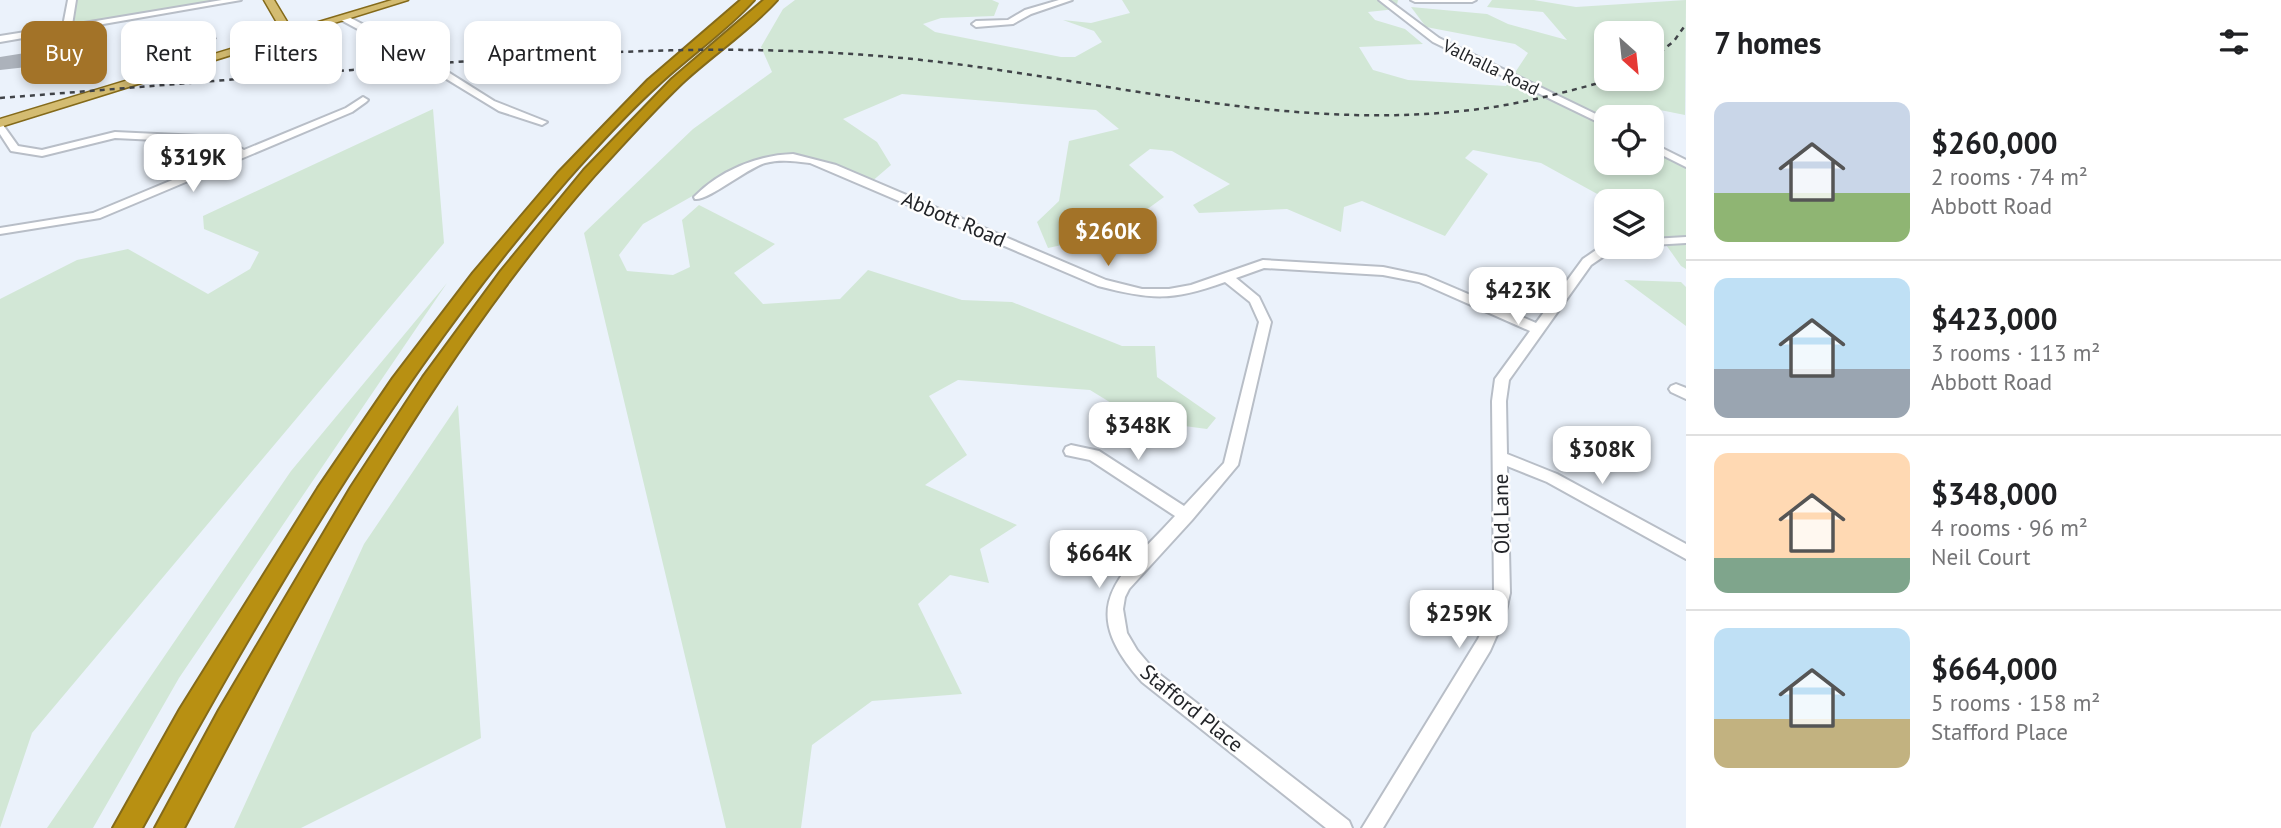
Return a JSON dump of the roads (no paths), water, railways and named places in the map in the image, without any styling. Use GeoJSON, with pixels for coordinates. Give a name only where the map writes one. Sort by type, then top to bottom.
{"type":"FeatureCollection","features":[{"type":"Feature","properties":{"kind":"highway"},"geometry":{"type":"LineString","coordinates":[[127,828],[264,594],[366,435],[428,348],[490,265],[563,177],[629,107],[743,0]]}},
{"type":"Feature","properties":{"kind":"highway"},"geometry":{"type":"LineString","coordinates":[[708,33],[748,0]]}},
{"type":"Feature","properties":{"kind":"highway"},"geometry":{"type":"LineString","coordinates":[[169,828],[334,535],[401,428],[481,313],[561,208],[627,132],[687,71],[771,0]]}},
{"type":"Feature","properties":{"kind":"main road"},"geometry":{"type":"LineString","coordinates":[[269,0],[281,21]]}},
{"type":"Feature","properties":{"kind":"main road"},"geometry":{"type":"LineString","coordinates":[[334,21],[403,0]]}},
{"type":"Feature","properties":{"kind":"main road"},"geometry":{"type":"LineString","coordinates":[[0,125],[230,53]]}},
{"type":"Feature","properties":{"kind":"street"},"geometry":{"type":"LineString","coordinates":[[68,21],[72,0]]}},
{"type":"Feature","properties":{"kind":"street"},"geometry":{"type":"LineString","coordinates":[[107,22],[237,0]]}},
{"type":"Feature","properties":{"kind":"street"},"geometry":{"type":"LineString","coordinates":[[976,24],[1010,22],[1028,12],[1068,0]]}},
{"type":"Feature","properties":{"kind":"street","name":"Valhalla Road"},"geometry":{"type":"LineString","coordinates":[[1383,0],[1436,40],[1594,117]]}},
{"type":"Feature","properties":{"kind":"street"},"geometry":{"type":"LineString","coordinates":[[1415,0],[1472,0]]}},
{"type":"Feature","properties":{"kind":"street"},"geometry":{"type":"LineString","coordinates":[[344,18],[446,75],[492,105],[524,119],[542,122]]}},
{"type":"Feature","properties":{"kind":"street"},"geometry":{"type":"LineString","coordinates":[[0,39],[21,36]]}},
{"type":"Feature","properties":{"kind":"street"},"geometry":{"type":"LineString","coordinates":[[0,231],[96,216],[349,110],[363,100]]}},
{"type":"Feature","properties":{"kind":"street"},"geometry":{"type":"LineString","coordinates":[[0,125],[12,146],[24,152],[49,151],[115,135],[220,140],[244,155]]}},
{"type":"Feature","properties":{"kind":"street"},"geometry":{"type":"LineString","coordinates":[[1664,152],[1686,164]]}},
{"type":"Feature","properties":{"kind":"street","name":"Abbott Road"},"geometry":{"type":"LineString","coordinates":[[699,197],[755,161],[799,157],[832,167],[1108,286],[1142,293],[1169,293],[1193,289],[1251,266],[1276,264],[1396,273],[1437,284],[1538,329]]}},
{"type":"Feature","properties":{"kind":"street"},"geometry":{"type":"LineString","coordinates":[[1664,241],[1686,240]]}},
{"type":"Feature","properties":{"kind":"street"},"geometry":{"type":"LineString","coordinates":[[1500,457],[1502,379],[1589,260],[1594,258]]}},
{"type":"Feature","properties":{"kind":"street","name":"Stafford Place"},"geometry":{"type":"LineString","coordinates":[[1226,276],[1259,304],[1263,313],[1264,331],[1231,465],[1119,590],[1114,612],[1119,637],[1128,653],[1148,676],[1342,828]]}},
{"type":"Feature","properties":{"kind":"street"},"geometry":{"type":"LineString","coordinates":[[1071,452],[1094,456],[1187,516]]}},
{"type":"Feature","properties":{"kind":"street","name":"Old Lane"},"geometry":{"type":"LineString","coordinates":[[1372,828],[1484,645],[1496,620],[1503,573],[1500,457],[1552,478],[1686,552]]}},
{"type":"Feature","properties":{"kind":"railway"},"geometry":{"type":"LineString","coordinates":[[1664,49],[1674,41],[1686,24]]}},
{"type":"Feature","properties":{"kind":"railway"},"geometry":{"type":"LineString","coordinates":[[0,98],[590,53],[689,50],[814,52],[916,59],[1226,105],[1344,115],[1403,115],[1481,109],[1594,84]]}}]}
